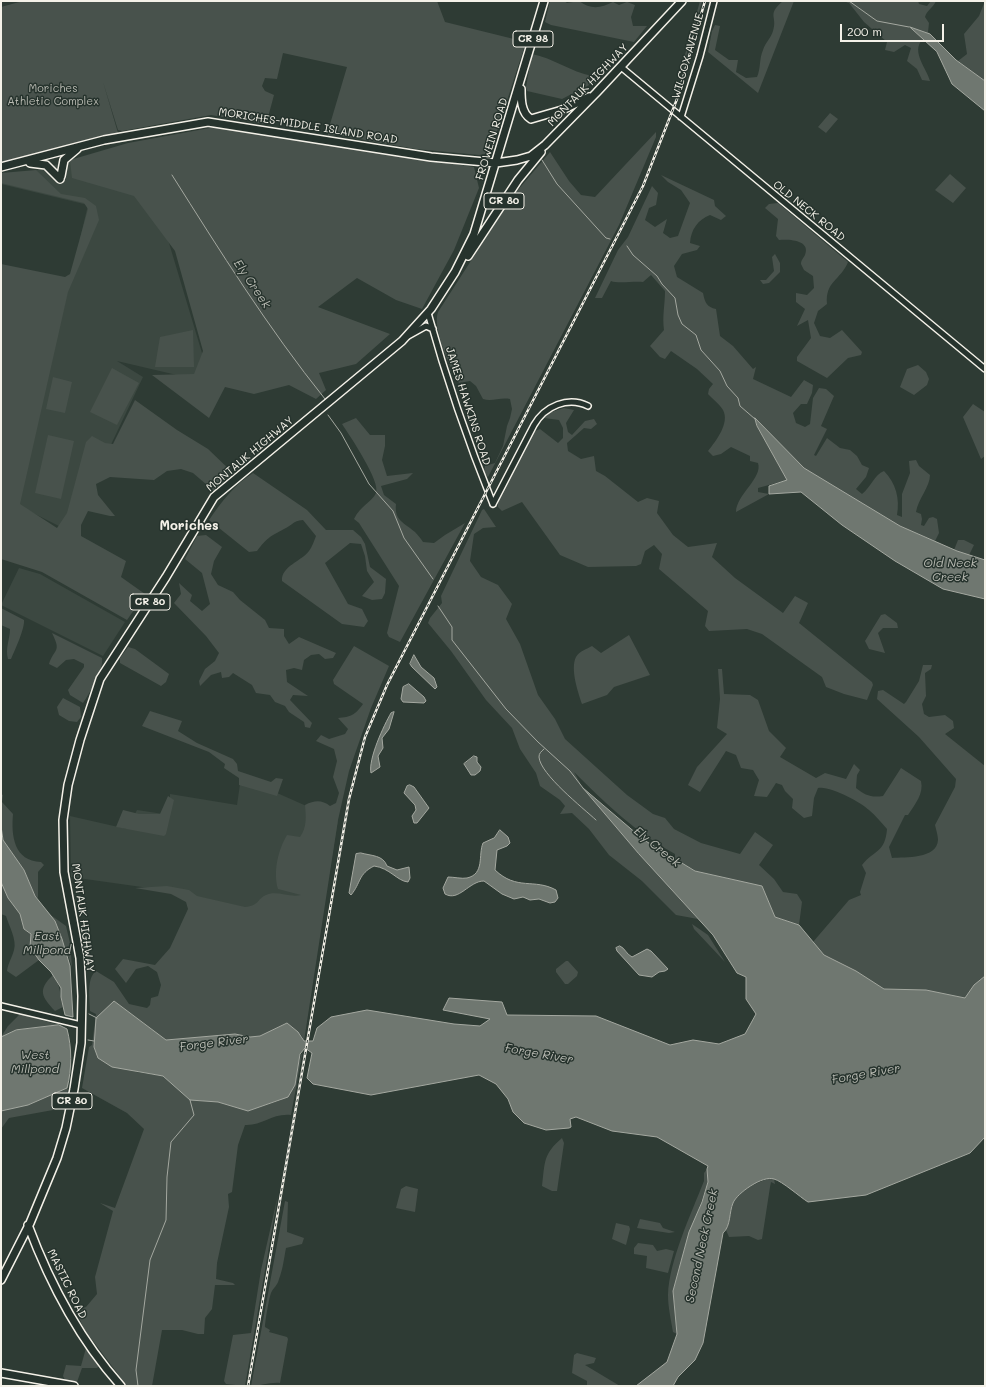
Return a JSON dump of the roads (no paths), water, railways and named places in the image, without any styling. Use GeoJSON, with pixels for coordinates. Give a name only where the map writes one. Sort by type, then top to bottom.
{"type":"FeatureCollection","features":[{"type":"Feature","properties":{"kind":"main road","name":"FROWEIN ROAD"},"geometry":{"type":"LineString","coordinates":[[451,279],[474,234],[544,1]]}},
{"type":"Feature","properties":{"kind":"main road","name":"MONTAUK HIGHWAY"},"geometry":{"type":"LineString","coordinates":[[496,163],[514,161],[531,156],[562,128],[682,1]]}},
{"type":"Feature","properties":{"kind":"main road"},"geometry":{"type":"LineString","coordinates":[[522,77],[521,101],[525,114],[531,118],[562,110],[596,93]]}},
{"type":"Feature","properties":{"kind":"main road","name":"MORICHES-MIDDLE ISLAND ROAD"},"geometry":{"type":"LineString","coordinates":[[1,167],[83,145],[211,122],[383,150],[496,163]]}},
{"type":"Feature","properties":{"kind":"main road","name":"CR 80"},"geometry":{"type":"LineString","coordinates":[[451,279],[521,176],[562,128]]}},
{"type":"Feature","properties":{"kind":"main road"},"geometry":{"type":"LineString","coordinates":[[20,163],[44,164],[61,178],[62,165],[65,158],[83,145]]}},
{"type":"Feature","properties":{"kind":"main road","name":"MONTAUK HIGHWAY"},"geometry":{"type":"LineString","coordinates":[[1,1280],[28,1225],[57,1158],[66,1128],[77,1074],[81,1025],[80,958],[64,872],[63,820],[68,785],[100,679],[166,577],[214,497],[239,475],[312,418],[406,337],[428,313],[451,279]]}},
{"type":"Feature","properties":{"kind":"main road","name":"MASTIC ROAD"},"geometry":{"type":"LineString","coordinates":[[28,1225],[66,1310],[87,1344],[121,1386]]}},
{"type":"Feature","properties":{"kind":"main road"},"geometry":{"type":"LineString","coordinates":[[1,1373],[74,1386]]}},
{"type":"Feature","properties":{"kind":"street","name":"WILCOX AVENUE"},"geometry":{"type":"LineString","coordinates":[[680,117],[702,51],[714,1]]}},
{"type":"Feature","properties":{"kind":"street","name":"OLD NECK ROAD"},"geometry":{"type":"LineString","coordinates":[[621,67],[985,369]]}},
{"type":"Feature","properties":{"kind":"street","name":"JAMES HAWKINS ROAD"},"geometry":{"type":"LineString","coordinates":[[428,313],[478,468],[493,504],[534,425],[542,414],[550,408],[564,403],[580,403],[588,406]]}},
{"type":"Feature","properties":{"kind":"street"},"geometry":{"type":"LineString","coordinates":[[406,337],[414,334],[426,326],[432,329]]}},
{"type":"Feature","properties":{"kind":"street"},"geometry":{"type":"LineString","coordinates":[[1,1006],[81,1025]]}},
{"type":"Feature","properties":{"kind":"water"},"geometry":{"type":"Polygon","coordinates":[[[910,27],[930,34],[956,60],[985,81],[985,111],[952,84],[937,52],[910,27]]]}},
{"type":"Feature","properties":{"kind":"water","name":"Old Neck Creek"},"geometry":{"type":"Polygon","coordinates":[[[755,418],[804,468],[900,526],[957,551],[985,560],[985,599],[943,589],[895,561],[842,525],[801,492],[769,494],[769,486],[787,480],[757,426],[755,418]]]}},
{"type":"Feature","properties":{"kind":"water"},"geometry":{"type":"Polygon","coordinates":[[[414,655],[421,667],[434,678],[437,687],[435,689],[410,664],[414,655]]]}},
{"type":"Feature","properties":{"kind":"water"},"geometry":{"type":"Polygon","coordinates":[[[409,684],[424,697],[426,701],[424,703],[403,702],[401,699],[403,687],[409,684]]]}},
{"type":"Feature","properties":{"kind":"water"},"geometry":{"type":"Polygon","coordinates":[[[394,712],[389,729],[382,738],[383,748],[378,756],[380,767],[371,773],[372,759],[377,742],[384,725],[391,713],[394,712]]]}},
{"type":"Feature","properties":{"kind":"water"},"geometry":{"type":"Polygon","coordinates":[[[474,756],[477,757],[477,762],[481,767],[480,771],[475,775],[471,775],[464,764],[474,756]]]}},
{"type":"Feature","properties":{"kind":"water"},"geometry":{"type":"Polygon","coordinates":[[[410,785],[414,787],[429,808],[417,823],[414,823],[412,816],[416,810],[415,805],[404,793],[407,786],[410,785]]]}},
{"type":"Feature","properties":{"kind":"water","name":"Second Neck Creek"},"geometry":{"type":"Polygon","coordinates":[[[583,788],[644,840],[695,871],[762,886],[775,917],[799,925],[824,955],[856,971],[884,989],[926,990],[965,998],[974,985],[985,976],[985,1137],[970,1153],[866,1195],[808,1202],[782,1183],[769,1178],[757,1182],[745,1190],[735,1199],[729,1223],[723,1233],[703,1343],[695,1360],[678,1377],[673,1386],[636,1386],[667,1362],[677,1334],[673,1291],[689,1232],[702,1202],[708,1182],[708,1166],[657,1137],[612,1131],[576,1117],[570,1119],[571,1127],[569,1128],[546,1130],[524,1123],[513,1112],[508,1099],[496,1084],[479,1075],[371,1095],[313,1084],[307,1078],[312,1053],[305,1048],[300,1054],[295,1085],[288,1097],[248,1111],[218,1102],[190,1100],[163,1076],[112,1067],[98,1058],[94,1047],[96,1018],[114,1001],[166,1040],[235,1034],[250,1037],[260,1036],[287,1023],[298,1032],[304,1041],[313,1041],[317,1028],[331,1017],[367,1010],[454,1024],[480,1026],[490,1019],[443,1010],[449,998],[502,1002],[507,1015],[596,1016],[670,1045],[693,1040],[719,1044],[745,1034],[756,1014],[746,999],[746,977],[737,973],[713,935],[639,854],[583,788]]]}},
{"type":"Feature","properties":{"kind":"water","name":"East Millpond"},"geometry":{"type":"Polygon","coordinates":[[[1,826],[3,840],[24,870],[35,896],[55,921],[62,939],[70,966],[73,1017],[65,1015],[61,997],[61,988],[51,972],[39,960],[30,947],[31,934],[24,929],[20,914],[8,898],[1,882],[1,826]]]}},
{"type":"Feature","properties":{"kind":"water"},"geometry":{"type":"Polygon","coordinates":[[[500,830],[508,837],[510,843],[507,846],[497,850],[495,870],[511,880],[540,885],[556,890],[558,898],[555,902],[550,903],[539,899],[530,900],[523,897],[514,899],[502,894],[484,881],[474,884],[455,895],[450,896],[445,894],[443,888],[448,877],[467,878],[476,873],[480,864],[483,843],[494,838],[500,830]]]}},
{"type":"Feature","properties":{"kind":"water"},"geometry":{"type":"Polygon","coordinates":[[[361,853],[380,858],[387,866],[397,870],[409,867],[410,878],[408,882],[400,879],[385,869],[374,866],[365,872],[351,895],[349,893],[356,854],[361,853]]]}},
{"type":"Feature","properties":{"kind":"water"},"geometry":{"type":"Polygon","coordinates":[[[620,946],[632,957],[647,949],[651,951],[668,969],[659,972],[652,977],[639,975],[617,951],[616,948],[620,946]]]}},
{"type":"Feature","properties":{"kind":"water","name":"West Millpond"},"geometry":{"type":"Polygon","coordinates":[[[59,1025],[67,1029],[71,1051],[71,1066],[67,1088],[28,1105],[1,1111],[1,1037],[16,1030],[59,1025]]]}},
{"type":"Feature","properties":{"kind":"waterway"},"geometry":{"type":"LineString","coordinates":[[849,1],[877,21],[909,27]]}},
{"type":"Feature","properties":{"kind":"waterway","name":"Old Neck Creek"},"geometry":{"type":"LineString","coordinates":[[542,160],[557,184],[606,238],[610,239]]}},
{"type":"Feature","properties":{"kind":"waterway","name":"Ely Creek"},"geometry":{"type":"LineString","coordinates":[[172,175],[226,261],[264,317],[325,399]]}},
{"type":"Feature","properties":{"kind":"waterway","name":"Old Neck Creek"},"geometry":{"type":"LineString","coordinates":[[627,246],[633,255],[657,276],[675,298],[678,315],[682,324],[696,335],[701,350],[720,371],[727,386],[738,398],[740,406],[755,419]]}},
{"type":"Feature","properties":{"kind":"waterway","name":"Ely Creek"},"geometry":{"type":"LineString","coordinates":[[328,415],[341,433],[369,484],[393,511],[404,538],[433,579]]}},
{"type":"Feature","properties":{"kind":"waterway","name":"Ely Creek"},"geometry":{"type":"LineString","coordinates":[[438,606],[452,627],[452,640],[506,709],[538,742],[570,771],[583,788]]}},
{"type":"Feature","properties":{"kind":"waterway"},"geometry":{"type":"LineString","coordinates":[[544,749],[539,757],[546,772],[563,790],[596,820]]}},
{"type":"Feature","properties":{"kind":"waterway"},"geometry":{"type":"LineString","coordinates":[[89,1014],[97,1018]]}},
{"type":"Feature","properties":{"kind":"waterway","name":"Forge River"},"geometry":{"type":"LineString","coordinates":[[88,1040],[94,1041]]}},
{"type":"Feature","properties":{"kind":"waterway"},"geometry":{"type":"LineString","coordinates":[[138,1386],[136,1370],[150,1260],[166,1220],[167,1177],[171,1142],[194,1115],[190,1100]]}},
{"type":"Feature","properties":{"kind":"railway"},"geometry":{"type":"LineString","coordinates":[[248,1386],[349,799],[365,737],[387,685],[643,186],[677,99],[705,1]]}},
{"type":"Feature","properties":{"kind":"district","name":"Moriches"},"geometry":{"type":"Point","coordinates":[189,526]}},
{"type":"Feature","properties":{"kind":"park label","name":"Moriches Athletic Complex"},"geometry":{"type":"Point","coordinates":[53,95]}}]}
